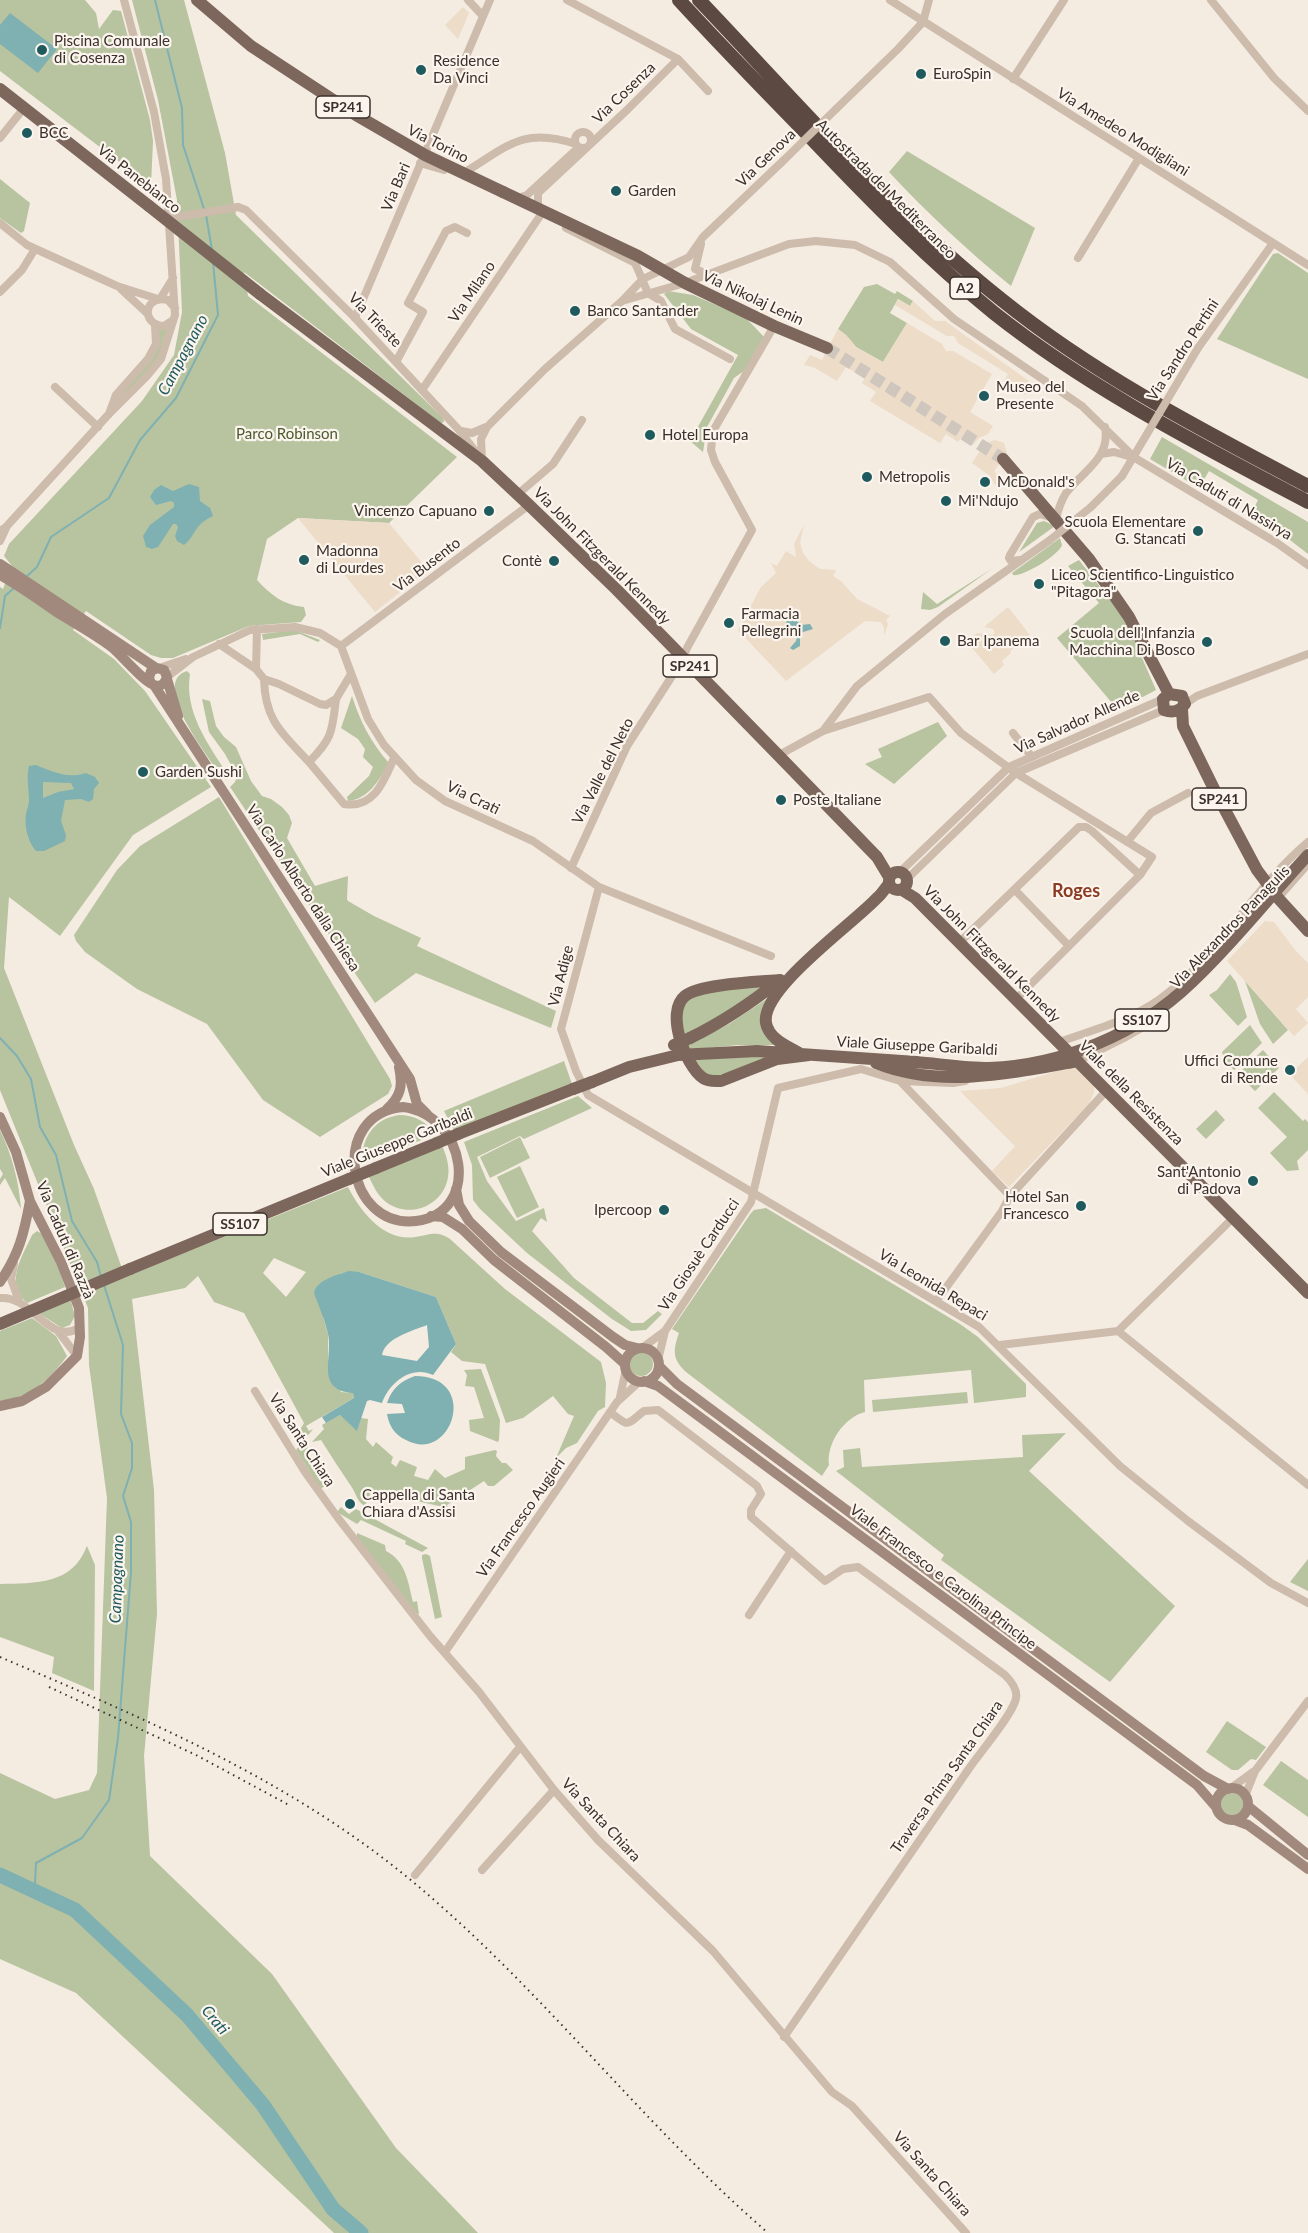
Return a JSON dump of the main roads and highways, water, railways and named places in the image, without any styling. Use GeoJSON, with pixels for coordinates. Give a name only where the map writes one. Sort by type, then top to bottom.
{"type":"FeatureCollection","features":[{"type":"Feature","properties":{"kind":"highway","name":"Autostrada del Mediterraneo"},"geometry":{"type":"LineString","coordinates":[[679,0],[908,238],[995,313],[1037,345],[1112,394],[1202,446],[1308,502]]}},
{"type":"Feature","properties":{"kind":"highway","name":"Autostrada del Mediterraneo"},"geometry":{"type":"LineString","coordinates":[[699,0],[917,227],[1003,301],[1120,384],[1308,486]]}},
{"type":"Feature","properties":{"kind":"main road","name":"Via Torino"},"geometry":{"type":"LineString","coordinates":[[197,0],[251,46],[356,116],[425,155],[662,267],[685,283]]}},
{"type":"Feature","properties":{"kind":"main road","name":"Via Panebianco"},"geometry":{"type":"LineString","coordinates":[[0,89],[260,294]]}},
{"type":"Feature","properties":{"kind":"main road","name":"Via Nikolaj Lenin"},"geometry":{"type":"LineString","coordinates":[[685,283],[774,326],[827,348]]}},
{"type":"Feature","properties":{"kind":"main road","name":"Via John Fitzgerald Kennedy"},"geometry":{"type":"LineString","coordinates":[[260,294],[482,461],[530,505],[779,755],[877,857],[897,882],[1059,1042]]}},
{"type":"Feature","properties":{"kind":"main road","name":"SP241"},"geometry":{"type":"LineString","coordinates":[[1003,459],[1089,559],[1129,617],[1174,702],[1183,726],[1216,793],[1257,870],[1278,898],[1308,931]]}},
{"type":"Feature","properties":{"kind":"main road","name":"Viale Giuseppe Garibaldi"},"geometry":{"type":"LineString","coordinates":[[0,1324],[458,1134],[676,1050],[698,1054],[756,1051],[988,1068],[1057,1057],[1122,1033],[1159,1010],[1190,984],[1308,855]]}},
{"type":"Feature","properties":{"kind":"main road"},"geometry":{"type":"LineString","coordinates":[[804,1054],[770,1034],[766,1019],[770,1003],[799,969],[897,882]]}},
{"type":"Feature","properties":{"kind":"main road"},"geometry":{"type":"LineString","coordinates":[[676,1050],[690,1038],[748,1006],[780,980],[799,969]]}},
{"type":"Feature","properties":{"kind":"main road"},"geometry":{"type":"LineString","coordinates":[[780,980],[717,987],[688,994],[677,1006],[676,1018],[679,1034],[690,1062],[704,1078],[711,1082],[721,1081],[777,1059],[804,1054]]}},
{"type":"Feature","properties":{"kind":"main road","name":"Viale della Resistenza"},"geometry":{"type":"LineString","coordinates":[[1059,1042],[1308,1292]]}},
{"type":"Feature","properties":{"kind":"main road"},"geometry":{"type":"LineString","coordinates":[[866,1059],[897,1071],[948,1077],[993,1076],[1078,1061]]}},
{"type":"Feature","properties":{"kind":"water"},"geometry":{"type":"Polygon","coordinates":[[[10,13],[57,49],[38,73],[0,44],[0,25],[10,13]]]}},
{"type":"Feature","properties":{"kind":"water"},"geometry":{"type":"Polygon","coordinates":[[[189,484],[199,487],[200,501],[210,508],[213,516],[198,527],[184,545],[177,541],[175,536],[178,527],[173,524],[158,547],[152,549],[146,547],[143,536],[150,525],[174,507],[171,501],[156,505],[150,497],[154,490],[161,485],[173,491],[189,484]]]}},
{"type":"Feature","properties":{"kind":"water"},"geometry":{"type":"Polygon","coordinates":[[[793,617],[801,625],[810,624],[813,629],[800,633],[800,646],[793,650],[790,648],[797,637],[785,634],[783,630],[786,622],[793,617]]]}},
{"type":"Feature","properties":{"kind":"water"},"geometry":{"type":"Polygon","coordinates":[[[36,765],[67,775],[86,773],[95,777],[99,783],[94,789],[93,799],[89,802],[81,799],[65,800],[61,821],[66,835],[65,841],[44,851],[36,851],[26,829],[29,766],[36,765]],[[43,782],[43,798],[74,789],[71,783],[43,782]]]}},
{"type":"Feature","properties":{"kind":"water"},"geometry":{"type":"Polygon","coordinates":[[[349,1271],[359,1272],[436,1297],[456,1344],[433,1375],[425,1372],[409,1374],[390,1388],[382,1403],[367,1401],[357,1431],[340,1415],[326,1423],[322,1417],[354,1398],[353,1393],[341,1391],[330,1380],[328,1334],[314,1293],[323,1281],[349,1271]],[[427,1325],[388,1344],[382,1355],[417,1361],[429,1347],[427,1325]]]}},
{"type":"Feature","properties":{"kind":"water"},"geometry":{"type":"Polygon","coordinates":[[[415,1376],[435,1380],[448,1390],[453,1403],[452,1417],[446,1431],[436,1441],[422,1444],[399,1436],[391,1426],[387,1414],[405,1413],[402,1404],[387,1403],[398,1386],[415,1376]]]}},
{"type":"Feature","properties":{"kind":"waterway","name":"Campagnano"},"geometry":{"type":"LineString","coordinates":[[155,0],[182,108],[183,145],[204,209]]}},
{"type":"Feature","properties":{"kind":"waterway","name":"Campagnano"},"geometry":{"type":"LineString","coordinates":[[206,215],[212,250]]}},
{"type":"Feature","properties":{"kind":"waterway","name":"Campagnano"},"geometry":{"type":"LineString","coordinates":[[27,576],[37,567],[51,537],[109,498],[140,440],[176,398],[218,315],[213,262]]}},
{"type":"Feature","properties":{"kind":"waterway","name":"Campagnano"},"geometry":{"type":"LineString","coordinates":[[0,628],[5,596],[14,588]]}},
{"type":"Feature","properties":{"kind":"waterway","name":"Campagnano"},"geometry":{"type":"LineString","coordinates":[[0,1038],[17,1056],[31,1079],[40,1127],[56,1155],[72,1221],[97,1262],[101,1277]]}},
{"type":"Feature","properties":{"kind":"waterway","name":"Campagnano"},"geometry":{"type":"LineString","coordinates":[[47,1897],[35,1884],[36,1863],[82,1838],[109,1800],[118,1738],[131,1572],[131,1522],[123,1496],[132,1468],[132,1443],[121,1414],[123,1345],[104,1285]]}},
{"type":"Feature","properties":{"kind":"waterway","name":"Crati"},"geometry":{"type":"LineString","coordinates":[[0,1875],[75,1910],[187,2015],[263,2105],[333,2209],[361,2233]]}},
{"type":"Feature","properties":{"kind":"tunnel"},"geometry":{"type":"LineString","coordinates":[[827,348],[1003,459]]}},
{"type":"Feature","properties":{"kind":"railway"},"geometry":{"type":"LineString","coordinates":[[0,1657],[107,1703],[212,1753],[312,1809],[361,1842],[455,1918],[501,1962],[676,2146],[768,2233]]}},
{"type":"Feature","properties":{"kind":"railway"},"geometry":{"type":"LineString","coordinates":[[49,1687],[196,1755],[289,1805]]}},
{"type":"Feature","properties":{"kind":"place","name":"Piscina Comunale di Cosenza"},"geometry":{"type":"Point","coordinates":[42,50]}},
{"type":"Feature","properties":{"kind":"place","name":"Residence Da Vinci"},"geometry":{"type":"Point","coordinates":[421,70]}},
{"type":"Feature","properties":{"kind":"place","name":"EuroSpin"},"geometry":{"type":"Point","coordinates":[921,74]}},
{"type":"Feature","properties":{"kind":"place","name":"BCC"},"geometry":{"type":"Point","coordinates":[27,133]}},
{"type":"Feature","properties":{"kind":"place","name":"Garden"},"geometry":{"type":"Point","coordinates":[616,191]}},
{"type":"Feature","properties":{"kind":"place","name":"Banco Santander"},"geometry":{"type":"Point","coordinates":[575,311]}},
{"type":"Feature","properties":{"kind":"place","name":"Museo del Presente"},"geometry":{"type":"Point","coordinates":[984,396]}},
{"type":"Feature","properties":{"kind":"place","name":"Hotel Europa"},"geometry":{"type":"Point","coordinates":[650,435]}},
{"type":"Feature","properties":{"kind":"place","name":"Metropolis"},"geometry":{"type":"Point","coordinates":[867,477]}},
{"type":"Feature","properties":{"kind":"place","name":"McDonald's"},"geometry":{"type":"Point","coordinates":[985,482]}},
{"type":"Feature","properties":{"kind":"place","name":"Mi'Ndujo"},"geometry":{"type":"Point","coordinates":[946,501]}},
{"type":"Feature","properties":{"kind":"place","name":"Vincenzo Capuano"},"geometry":{"type":"Point","coordinates":[489,511]}},
{"type":"Feature","properties":{"kind":"place","name":"Scuola Elementare G. Stancati"},"geometry":{"type":"Point","coordinates":[1198,531]}},
{"type":"Feature","properties":{"kind":"place","name":"Madonna di Lourdes"},"geometry":{"type":"Point","coordinates":[304,560]}},
{"type":"Feature","properties":{"kind":"place","name":"Contè"},"geometry":{"type":"Point","coordinates":[554,561]}},
{"type":"Feature","properties":{"kind":"place","name":"Liceo Scientifico-Linguistico \"Pitagora\""},"geometry":{"type":"Point","coordinates":[1039,584]}},
{"type":"Feature","properties":{"kind":"place","name":"Farmacia Pellegrini"},"geometry":{"type":"Point","coordinates":[729,623]}},
{"type":"Feature","properties":{"kind":"place","name":"Bar Ipanema"},"geometry":{"type":"Point","coordinates":[945,641]}},
{"type":"Feature","properties":{"kind":"place","name":"Scuola dell'Infanzia Macchina Di Bosco"},"geometry":{"type":"Point","coordinates":[1207,642]}},
{"type":"Feature","properties":{"kind":"place","name":"Garden Sushi"},"geometry":{"type":"Point","coordinates":[143,772]}},
{"type":"Feature","properties":{"kind":"place","name":"Poste Italiane"},"geometry":{"type":"Point","coordinates":[781,800]}},
{"type":"Feature","properties":{"kind":"place","name":"Uffici Comune di Rende"},"geometry":{"type":"Point","coordinates":[1290,1070]}},
{"type":"Feature","properties":{"kind":"place","name":"Sant'Antonio di Padova"},"geometry":{"type":"Point","coordinates":[1253,1181]}},
{"type":"Feature","properties":{"kind":"place","name":"Hotel San Francesco"},"geometry":{"type":"Point","coordinates":[1081,1206]}},
{"type":"Feature","properties":{"kind":"place","name":"Ipercoop"},"geometry":{"type":"Point","coordinates":[664,1210]}},
{"type":"Feature","properties":{"kind":"place","name":"Cappella di Santa Chiara d'Assisi"},"geometry":{"type":"Point","coordinates":[350,1504]}},
{"type":"Feature","properties":{"kind":"district","name":"Roges"},"geometry":{"type":"Point","coordinates":[1076,891]}},
{"type":"Feature","properties":{"kind":"park label","name":"Parco Robinson"},"geometry":{"type":"Point","coordinates":[287,434]}}]}
